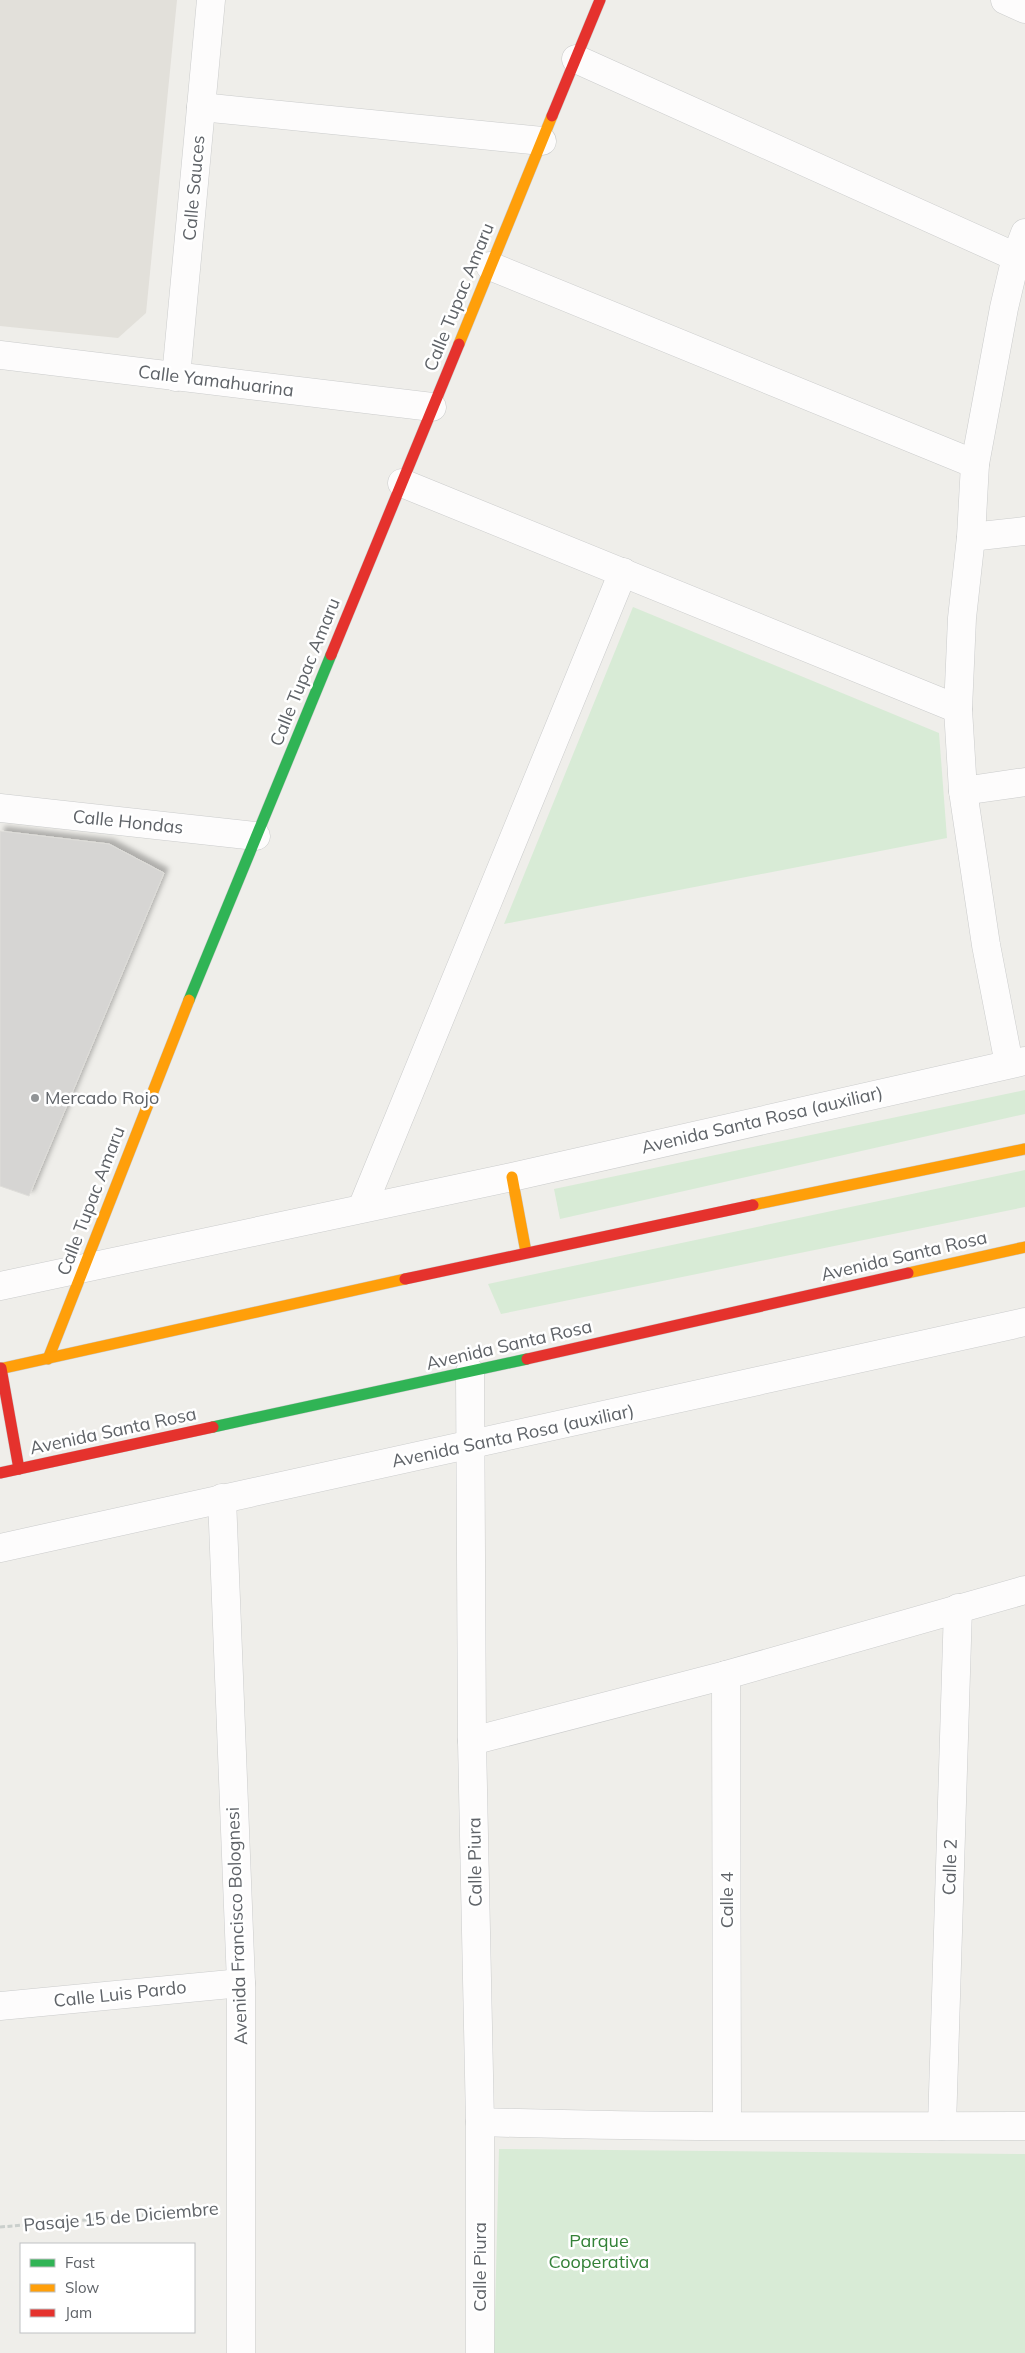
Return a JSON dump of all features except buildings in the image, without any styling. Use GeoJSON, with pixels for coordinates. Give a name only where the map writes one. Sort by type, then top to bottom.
{"type":"FeatureCollection","features":[{"type":"Feature","properties":{"kind":"main road","name":"Calle Tupac Amaru"},"geometry":{"type":"LineString","coordinates":[[48,1359],[256,836],[600,0]]}},
{"type":"Feature","properties":{"kind":"main road"},"geometry":{"type":"LineString","coordinates":[[19,1469],[0,1368],[48,1359],[526,1252],[1025,1149]]}},
{"type":"Feature","properties":{"kind":"main road"},"geometry":{"type":"LineString","coordinates":[[512,1177],[526,1252]]}},
{"type":"Feature","properties":{"kind":"main road","name":"Avenida Santa Rosa"},"geometry":{"type":"LineString","coordinates":[[0,1473],[470,1372],[1025,1247]]}},
{"type":"Feature","properties":{"kind":"street","name":"Calle Sauces"},"geometry":{"type":"LineString","coordinates":[[176,377],[211,0]]}},
{"type":"Feature","properties":{"kind":"street"},"geometry":{"type":"LineString","coordinates":[[1005,0],[1025,9]]}},
{"type":"Feature","properties":{"kind":"street"},"geometry":{"type":"LineString","coordinates":[[576,59],[1020,245],[1015,306],[975,464],[971,537],[962,618],[958,710],[963,791],[986,945],[1017,1063]]}},
{"type":"Feature","properties":{"kind":"street"},"geometry":{"type":"LineString","coordinates":[[201,107],[542,140]]}},
{"type":"Feature","properties":{"kind":"street"},"geometry":{"type":"LineString","coordinates":[[490,266],[975,464]]}},
{"type":"Feature","properties":{"kind":"street","name":"Calle Yamahuarina"},"geometry":{"type":"LineString","coordinates":[[0,355],[432,407]]}},
{"type":"Feature","properties":{"kind":"street"},"geometry":{"type":"LineString","coordinates":[[402,482],[958,710]]}},
{"type":"Feature","properties":{"kind":"street"},"geometry":{"type":"LineString","coordinates":[[971,537],[1025,531]]}},
{"type":"Feature","properties":{"kind":"street"},"geometry":{"type":"LineString","coordinates":[[362,1208],[623,572]]}},
{"type":"Feature","properties":{"kind":"street"},"geometry":{"type":"LineString","coordinates":[[963,791],[1025,782]]}},
{"type":"Feature","properties":{"kind":"street","name":"Calle Hondas"},"geometry":{"type":"LineString","coordinates":[[0,808],[256,836]]}},
{"type":"Feature","properties":{"kind":"street","name":"Avenida Santa Rosa (auxiliar)"},"geometry":{"type":"LineString","coordinates":[[0,1286],[512,1177],[1017,1063]]}},
{"type":"Feature","properties":{"kind":"street","name":"Avenida Santa Rosa (auxiliar)"},"geometry":{"type":"LineString","coordinates":[[0,1548],[222,1498],[470,1446],[1025,1322]]}},
{"type":"Feature","properties":{"kind":"street","name":"Calle Piura"},"geometry":{"type":"LineString","coordinates":[[470,1372],[472,1741],[480,2122],[480,2353]]}},
{"type":"Feature","properties":{"kind":"street","name":"Avenida Francisco Bolognesi"},"geometry":{"type":"LineString","coordinates":[[222,1498],[240,1983],[241,2353]]}},
{"type":"Feature","properties":{"kind":"street"},"geometry":{"type":"LineString","coordinates":[[472,1741],[726,1675],[1025,1590]]}},
{"type":"Feature","properties":{"kind":"street","name":"Calle 2"},"geometry":{"type":"LineString","coordinates":[[942,2126],[958,1608]]}},
{"type":"Feature","properties":{"kind":"street","name":"Calle 4"},"geometry":{"type":"LineString","coordinates":[[726,1675],[727,2125]]}},
{"type":"Feature","properties":{"kind":"street","name":"Calle Luis Pardo"},"geometry":{"type":"LineString","coordinates":[[0,2006],[240,1983]]}},
{"type":"Feature","properties":{"kind":"street"},"geometry":{"type":"LineString","coordinates":[[480,2122],[630,2127],[727,2125],[1025,2126]]}},
{"type":"Feature","properties":{"kind":"path","name":"Pasaje 15 de Diciembre"},"geometry":{"type":"LineString","coordinates":[[0,2227],[241,2207]]}},
{"type":"Feature","properties":{"kind":"shaded area"},"geometry":{"type":"Polygon","coordinates":[[[0,0],[177,0],[146,313],[118,338],[0,326],[0,0]]]}},
{"type":"Feature","properties":{"kind":"green space"},"geometry":{"type":"Polygon","coordinates":[[[633,607],[939,733],[947,838],[504,924],[633,607]]]}},
{"type":"Feature","properties":{"kind":"green space"},"geometry":{"type":"Polygon","coordinates":[[[1025,1090],[1025,1114],[560,1219],[554,1189],[1025,1090]]]}},
{"type":"Feature","properties":{"kind":"green space"},"geometry":{"type":"Polygon","coordinates":[[[1025,1170],[1025,1207],[501,1314],[488,1284],[1025,1170]]]}},
{"type":"Feature","properties":{"kind":"green space","name":"Parque Cooperativa"},"geometry":{"type":"Polygon","coordinates":[[[499,2149],[1025,2154],[1025,2353],[494,2353],[499,2149]]]}},
{"type":"Feature","properties":{"kind":"traffic: fast"},"geometry":{"type":"LineString","coordinates":[[189,1000],[331,655]]}},
{"type":"Feature","properties":{"kind":"traffic: fast"},"geometry":{"type":"LineString","coordinates":[[213,1427],[527,1359]]}},
{"type":"Feature","properties":{"kind":"traffic: slow"},"geometry":{"type":"LineString","coordinates":[[459,344],[552,116]]}},
{"type":"Feature","properties":{"kind":"traffic: slow"},"geometry":{"type":"LineString","coordinates":[[48,1359],[189,1000]]}},
{"type":"Feature","properties":{"kind":"traffic: slow"},"geometry":{"type":"LineString","coordinates":[[753,1205],[1025,1149]]}},
{"type":"Feature","properties":{"kind":"traffic: slow"},"geometry":{"type":"LineString","coordinates":[[512,1177],[526,1252]]}},
{"type":"Feature","properties":{"kind":"traffic: slow"},"geometry":{"type":"LineString","coordinates":[[908,1273],[1025,1247]]}},
{"type":"Feature","properties":{"kind":"traffic: slow"},"geometry":{"type":"LineString","coordinates":[[0,1369],[405,1279]]}},
{"type":"Feature","properties":{"kind":"traffic: jam"},"geometry":{"type":"LineString","coordinates":[[552,116],[600,0]]}},
{"type":"Feature","properties":{"kind":"traffic: jam"},"geometry":{"type":"LineString","coordinates":[[331,655],[459,344]]}},
{"type":"Feature","properties":{"kind":"traffic: jam"},"geometry":{"type":"LineString","coordinates":[[405,1279],[753,1205]]}},
{"type":"Feature","properties":{"kind":"traffic: jam"},"geometry":{"type":"LineString","coordinates":[[527,1359],[908,1273]]}},
{"type":"Feature","properties":{"kind":"traffic: jam"},"geometry":{"type":"LineString","coordinates":[[1,1368],[19,1469]]}},
{"type":"Feature","properties":{"kind":"traffic: jam"},"geometry":{"type":"LineString","coordinates":[[0,1473],[213,1427]]}},
{"type":"Feature","properties":{"kind":"place","name":"Mercado Rojo"},"geometry":{"type":"Point","coordinates":[35,1098]}}]}
